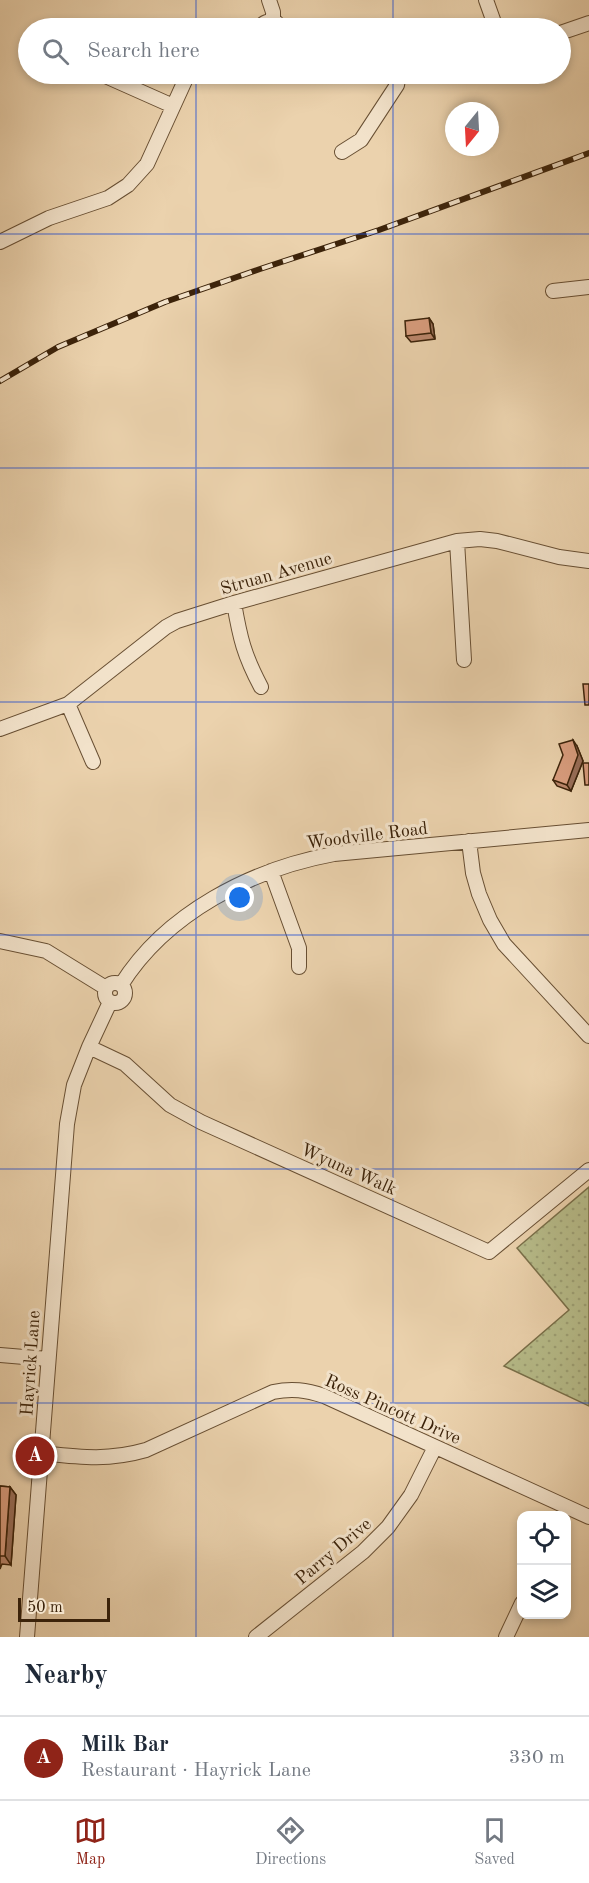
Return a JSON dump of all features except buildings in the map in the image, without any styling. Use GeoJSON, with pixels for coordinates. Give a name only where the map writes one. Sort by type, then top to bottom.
{"type":"FeatureCollection","features":[{"type":"Feature","properties":{"kind":"street"},"geometry":{"type":"LineString","coordinates":[[269,0],[275,18]]}},
{"type":"Feature","properties":{"kind":"street"},"geometry":{"type":"LineString","coordinates":[[486,0],[492,18]]}},
{"type":"Feature","properties":{"kind":"street"},"geometry":{"type":"LineString","coordinates":[[571,29],[589,23]]}},
{"type":"Feature","properties":{"kind":"street"},"geometry":{"type":"LineString","coordinates":[[124,84],[173,106]]}},
{"type":"Feature","properties":{"kind":"street"},"geometry":{"type":"LineString","coordinates":[[0,242],[49,218],[108,198],[128,185],[147,164],[183,84]]}},
{"type":"Feature","properties":{"kind":"street"},"geometry":{"type":"LineString","coordinates":[[342,152],[361,140],[397,84]]}},
{"type":"Feature","properties":{"kind":"street"},"geometry":{"type":"LineString","coordinates":[[553,291],[589,287]]}},
{"type":"Feature","properties":{"kind":"street","name":"Struan Avenue"},"geometry":{"type":"LineString","coordinates":[[0,729],[68,704],[166,627],[188,616],[457,542],[480,539],[498,541],[559,557],[589,561]]}},
{"type":"Feature","properties":{"kind":"street"},"geometry":{"type":"LineString","coordinates":[[457,542],[464,660]]}},
{"type":"Feature","properties":{"kind":"street"},"geometry":{"type":"LineString","coordinates":[[234,603],[241,644],[261,687]]}},
{"type":"Feature","properties":{"kind":"street"},"geometry":{"type":"LineString","coordinates":[[68,704],[93,762]]}},
{"type":"Feature","properties":{"kind":"street","name":"Woodville Road"},"geometry":{"type":"LineString","coordinates":[[121,985],[133,966],[148,950],[186,917],[227,890],[271,871],[314,858],[334,855],[589,830]]}},
{"type":"Feature","properties":{"kind":"street"},"geometry":{"type":"LineString","coordinates":[[469,841],[479,894],[504,944],[589,1036]]}},
{"type":"Feature","properties":{"kind":"street"},"geometry":{"type":"LineString","coordinates":[[271,871],[299,948],[299,967]]}},
{"type":"Feature","properties":{"kind":"street"},"geometry":{"type":"LineString","coordinates":[[0,941],[46,951],[106,988]]}},
{"type":"Feature","properties":{"kind":"street"},"geometry":{"type":"LineString","coordinates":[[113,983],[121,985],[125,992],[124,998],[119,1002],[110,1002],[105,994],[106,988],[113,983]]}},
{"type":"Feature","properties":{"kind":"street"},"geometry":{"type":"LineString","coordinates":[[88,1047],[110,1002]]}},
{"type":"Feature","properties":{"kind":"street","name":"Hayrick Lane"},"geometry":{"type":"LineString","coordinates":[[27,1637],[67,1124],[74,1085],[88,1047]]}},
{"type":"Feature","properties":{"kind":"street","name":"Wyuna Walk"},"geometry":{"type":"LineString","coordinates":[[88,1047],[125,1064],[170,1105],[201,1122],[489,1252],[589,1170]]}},
{"type":"Feature","properties":{"kind":"street"},"geometry":{"type":"LineString","coordinates":[[0,1355],[48,1359]]}},
{"type":"Feature","properties":{"kind":"street","name":"Ross Pincott Drive"},"geometry":{"type":"LineString","coordinates":[[41,1454],[97,1458],[131,1454],[146,1450],[273,1392],[302,1389],[324,1396],[435,1447],[563,1511]]}},
{"type":"Feature","properties":{"kind":"street","name":"Parry Drive"},"geometry":{"type":"LineString","coordinates":[[256,1637],[363,1552],[388,1527],[411,1495],[435,1447]]}},
{"type":"Feature","properties":{"kind":"street","name":"Ross Pincott Drive"},"geometry":{"type":"LineString","coordinates":[[571,1513],[589,1517]]}},
{"type":"Feature","properties":{"kind":"street"},"geometry":{"type":"LineString","coordinates":[[506,1637],[517,1614]]}},
{"type":"Feature","properties":{"kind":"green space"},"geometry":{"type":"Polygon","coordinates":[[[589,1187],[589,1406],[504,1366],[569,1310],[517,1248],[589,1187]]]}},
{"type":"Feature","properties":{"kind":"railway"},"geometry":{"type":"LineString","coordinates":[[0,381],[58,347],[165,302],[379,230],[589,153]]}},
{"type":"Feature","properties":{"kind":"place","name":"Milk Bar"},"geometry":{"type":"Point","coordinates":[35,1456]}}]}
